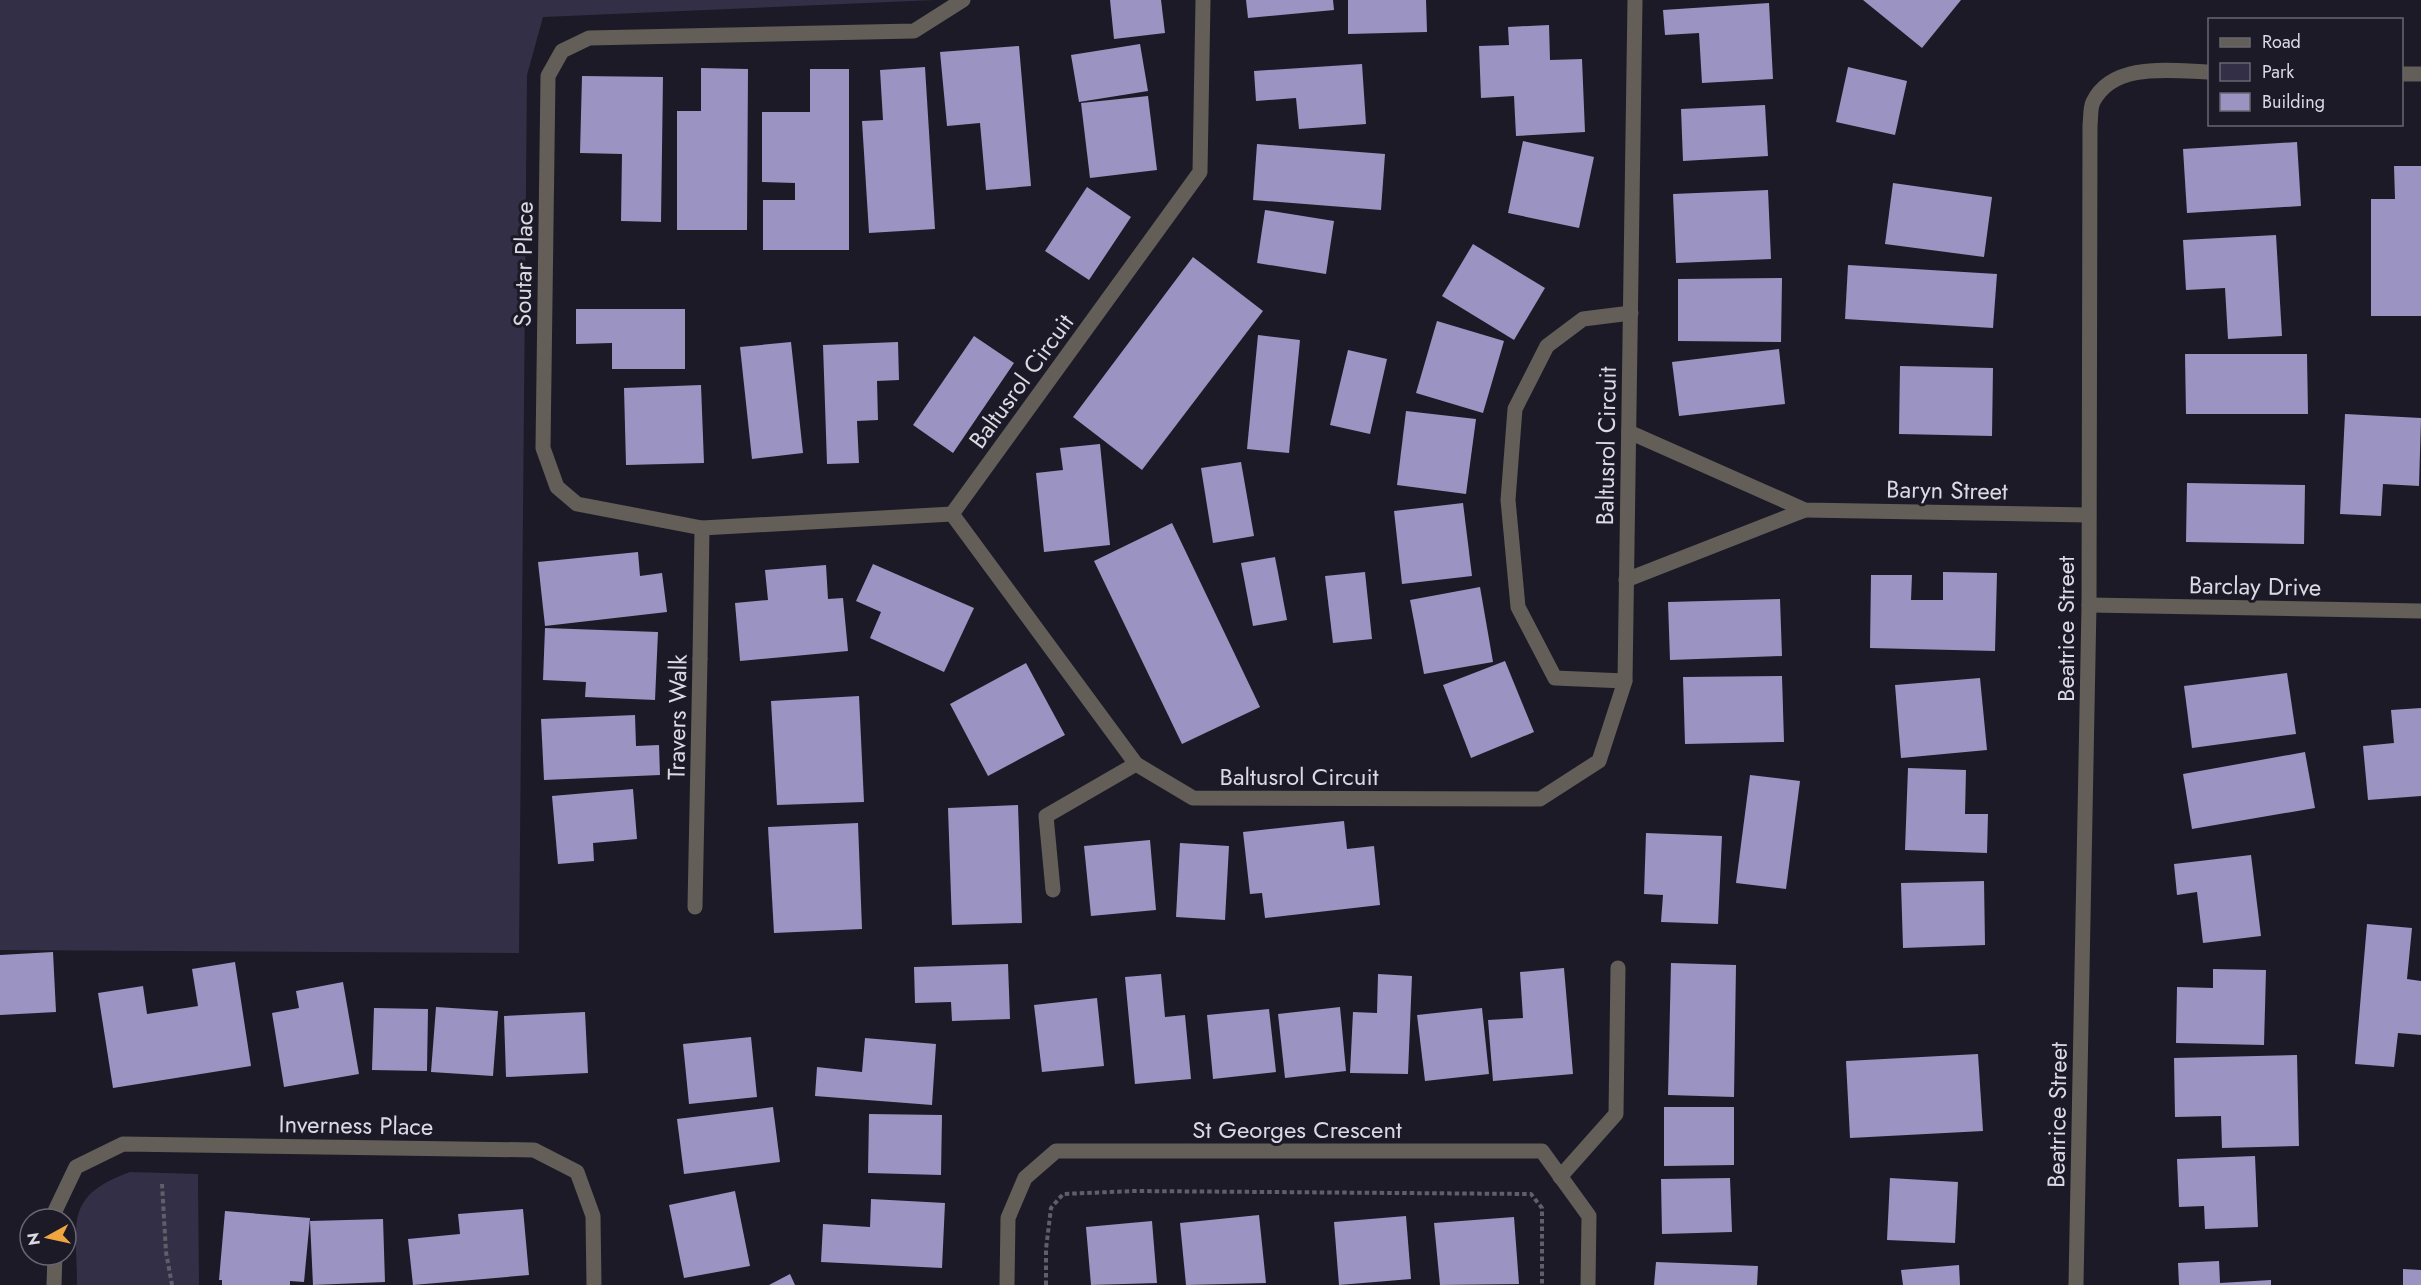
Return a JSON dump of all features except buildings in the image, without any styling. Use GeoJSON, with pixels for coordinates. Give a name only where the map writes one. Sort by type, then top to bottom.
{"type":"FeatureCollection","features":[{"type":"Feature","properties":{"kind":"street","name":"Soutar Place"},"geometry":{"type":"LineString","coordinates":[[952,514],[702,528],[577,504],[557,487],[543,448],[548,76],[562,51],[589,38],[914,31],[963,0]]}},
{"type":"Feature","properties":{"kind":"street","name":"Baltusrol Circuit"},"geometry":{"type":"LineString","coordinates":[[1203,0],[1200,172],[952,514],[1136,764],[1193,798],[1540,799],[1599,761],[1625,681],[1635,0]]}},
{"type":"Feature","properties":{"kind":"street","name":"Beatrice Street"},"geometry":{"type":"LineString","coordinates":[[2076,1285],[2089,605],[2090,125],[2092,103],[2104,87],[2120,76],[2147,71],[2208,72]]}},
{"type":"Feature","properties":{"kind":"street"},"geometry":{"type":"LineString","coordinates":[[2403,74],[2421,74]]}},
{"type":"Feature","properties":{"kind":"street"},"geometry":{"type":"LineString","coordinates":[[1625,681],[1556,678],[1518,607],[1508,500],[1515,409],[1547,346],[1583,320],[1631,313]]}},
{"type":"Feature","properties":{"kind":"street","name":"Baryn Street"},"geometry":{"type":"LineString","coordinates":[[1629,432],[1805,510]]}},
{"type":"Feature","properties":{"kind":"street","name":"Baryn Street"},"geometry":{"type":"LineString","coordinates":[[1626,580],[1805,510],[2088,515]]}},
{"type":"Feature","properties":{"kind":"street","name":"Travers Walk"},"geometry":{"type":"LineString","coordinates":[[696,907],[702,528]]}},
{"type":"Feature","properties":{"kind":"street","name":"Barclay Drive"},"geometry":{"type":"LineString","coordinates":[[2089,605],[2421,611]]}},
{"type":"Feature","properties":{"kind":"street"},"geometry":{"type":"LineString","coordinates":[[1053,890],[1046,816],[1136,764]]}},
{"type":"Feature","properties":{"kind":"street"},"geometry":{"type":"LineString","coordinates":[[1560,1177],[1616,1114],[1618,968]]}},
{"type":"Feature","properties":{"kind":"street","name":"Inverness Place"},"geometry":{"type":"LineString","coordinates":[[58,1207],[76,1167],[123,1144],[534,1150],[577,1172],[593,1216],[594,1285]]}},
{"type":"Feature","properties":{"kind":"street","name":"St Georges Crescent"},"geometry":{"type":"LineString","coordinates":[[1007,1285],[1008,1218],[1025,1178],[1056,1151],[1542,1151],[1589,1216],[1587,1285]]}},
{"type":"Feature","properties":{"kind":"street"},"geometry":{"type":"LineString","coordinates":[[54,1285],[55,1267]]}},
{"type":"Feature","properties":{"kind":"path"},"geometry":{"type":"LineString","coordinates":[[162,1184],[166,1252],[172,1285]]}},
{"type":"Feature","properties":{"kind":"path"},"geometry":{"type":"LineString","coordinates":[[1046,1285],[1046,1249],[1051,1208],[1063,1194],[1135,1191],[1531,1194],[1542,1208],[1542,1285]]}},
{"type":"Feature","properties":{"kind":"green space"},"geometry":{"type":"Polygon","coordinates":[[[0,0],[935,0],[543,17],[527,75],[519,953],[0,950],[0,0]]]}},
{"type":"Feature","properties":{"kind":"green space"},"geometry":{"type":"Polygon","coordinates":[[[130,1172],[198,1174],[199,1285],[77,1285],[78,1214],[93,1191],[108,1181],[130,1172]]]}}]}
